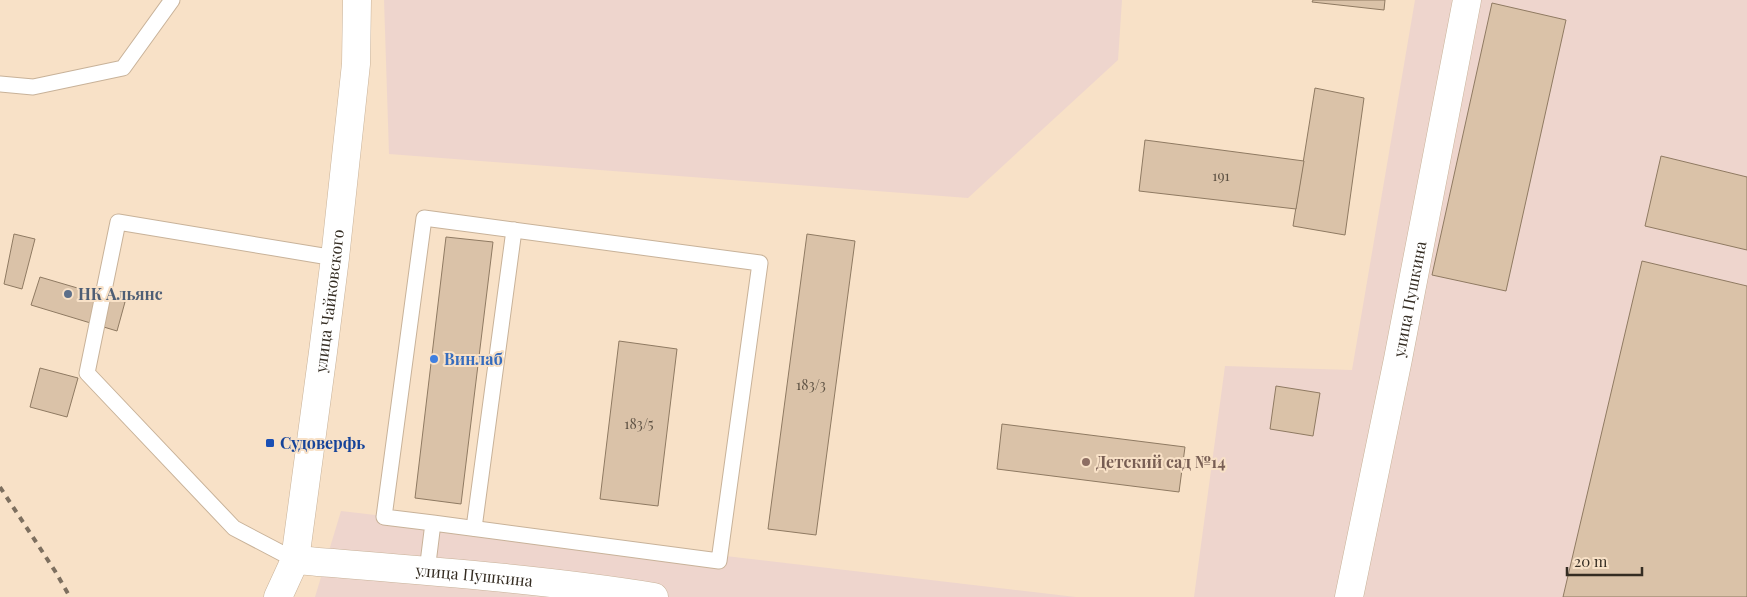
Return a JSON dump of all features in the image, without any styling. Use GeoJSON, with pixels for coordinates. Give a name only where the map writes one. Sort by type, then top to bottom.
{"type":"FeatureCollection","features":[{"type":"Feature","properties":{"kind":"street","name":"улица Чайковского"},"geometry":{"type":"LineString","coordinates":[[278,597],[295,560],[335,258],[356,64],[357,0]]}},
{"type":"Feature","properties":{"kind":"street","name":"улица Пушкина"},"geometry":{"type":"LineString","coordinates":[[1349,597],[1398,360],[1467,0]]}},
{"type":"Feature","properties":{"kind":"street","name":"улица Пушкина"},"geometry":{"type":"LineString","coordinates":[[295,560],[600,588],[654,597]]}},
{"type":"Feature","properties":{"kind":"lane"},"geometry":{"type":"LineString","coordinates":[[0,84],[33,87],[122,68],[172,0]]}},
{"type":"Feature","properties":{"kind":"lane"},"geometry":{"type":"LineString","coordinates":[[424,218],[514,230],[760,264],[720,562],[384,517],[424,218]]}},
{"type":"Feature","properties":{"kind":"lane"},"geometry":{"type":"LineString","coordinates":[[295,560],[234,528],[87,373],[118,222],[335,258]]}},
{"type":"Feature","properties":{"kind":"lane"},"geometry":{"type":"LineString","coordinates":[[474,528],[514,230]]}},
{"type":"Feature","properties":{"kind":"lane"},"geometry":{"type":"LineString","coordinates":[[427,571],[434,523]]}},
{"type":"Feature","properties":{"kind":"shaded area"},"geometry":{"type":"Polygon","coordinates":[[[384,0],[1122,0],[1118,60],[968,198],[389,154],[384,0]]]}},
{"type":"Feature","properties":{"kind":"shaded area"},"geometry":{"type":"Polygon","coordinates":[[[1415,0],[1747,0],[1747,597],[1194,597],[1225,366],[1352,370],[1415,0]]]}},
{"type":"Feature","properties":{"kind":"shaded area"},"geometry":{"type":"Polygon","coordinates":[[[341,511],[1076,597],[315,597],[341,511]]]}},
{"type":"Feature","properties":{"kind":"building"},"geometry":{"type":"Polygon","coordinates":[[[1313,0],[1385,0],[1384,10],[1312,2],[1313,0]]]}},
{"type":"Feature","properties":{"kind":"building"},"geometry":{"type":"Polygon","coordinates":[[[1492,3],[1566,20],[1506,291],[1432,275],[1492,3]]]}},
{"type":"Feature","properties":{"kind":"building"},"geometry":{"type":"Polygon","coordinates":[[[1315,88],[1364,98],[1345,235],[1293,226],[1315,88]]]}},
{"type":"Feature","properties":{"kind":"building"},"geometry":{"type":"Polygon","coordinates":[[[1145,140],[1304,161],[1296,209],[1139,191],[1145,140]]]}},
{"type":"Feature","properties":{"kind":"building"},"geometry":{"type":"Polygon","coordinates":[[[1661,156],[1747,177],[1747,250],[1645,226],[1661,156]]]}},
{"type":"Feature","properties":{"kind":"building"},"geometry":{"type":"Polygon","coordinates":[[[14,234],[35,239],[22,289],[4,284],[14,234]]]}},
{"type":"Feature","properties":{"kind":"building"},"geometry":{"type":"Polygon","coordinates":[[[807,234],[855,241],[816,535],[768,529],[807,234]]]}},
{"type":"Feature","properties":{"kind":"building"},"geometry":{"type":"Polygon","coordinates":[[[446,237],[493,242],[461,504],[415,498],[446,237]]]}},
{"type":"Feature","properties":{"kind":"building"},"geometry":{"type":"Polygon","coordinates":[[[1642,261],[1747,286],[1747,597],[1563,597],[1642,261]]]}},
{"type":"Feature","properties":{"kind":"building"},"geometry":{"type":"Polygon","coordinates":[[[40,277],[125,302],[117,331],[31,305],[40,277]]]}},
{"type":"Feature","properties":{"kind":"building"},"geometry":{"type":"Polygon","coordinates":[[[619,341],[677,349],[658,506],[600,499],[619,341]]]}},
{"type":"Feature","properties":{"kind":"building"},"geometry":{"type":"Polygon","coordinates":[[[40,368],[78,378],[67,417],[30,407],[40,368]]]}},
{"type":"Feature","properties":{"kind":"building"},"geometry":{"type":"Polygon","coordinates":[[[1276,386],[1320,393],[1313,436],[1270,429],[1276,386]]]}},
{"type":"Feature","properties":{"kind":"building"},"geometry":{"type":"Polygon","coordinates":[[[1002,424],[1185,447],[1179,492],[997,469],[1002,424]]]}},
{"type":"Feature","properties":{"kind":"railway"},"geometry":{"type":"LineString","coordinates":[[0,487],[70,597]]}},
{"type":"Feature","properties":{"kind":"place","name":"НК Альянс"},"geometry":{"type":"Point","coordinates":[68,294]}},
{"type":"Feature","properties":{"kind":"place","name":"Винлаб"},"geometry":{"type":"Point","coordinates":[434,359]}},
{"type":"Feature","properties":{"kind":"place","name":"Судоверфь"},"geometry":{"type":"Point","coordinates":[270,443]}},
{"type":"Feature","properties":{"kind":"place","name":"Детский сад №14"},"geometry":{"type":"Point","coordinates":[1086,462]}}]}
